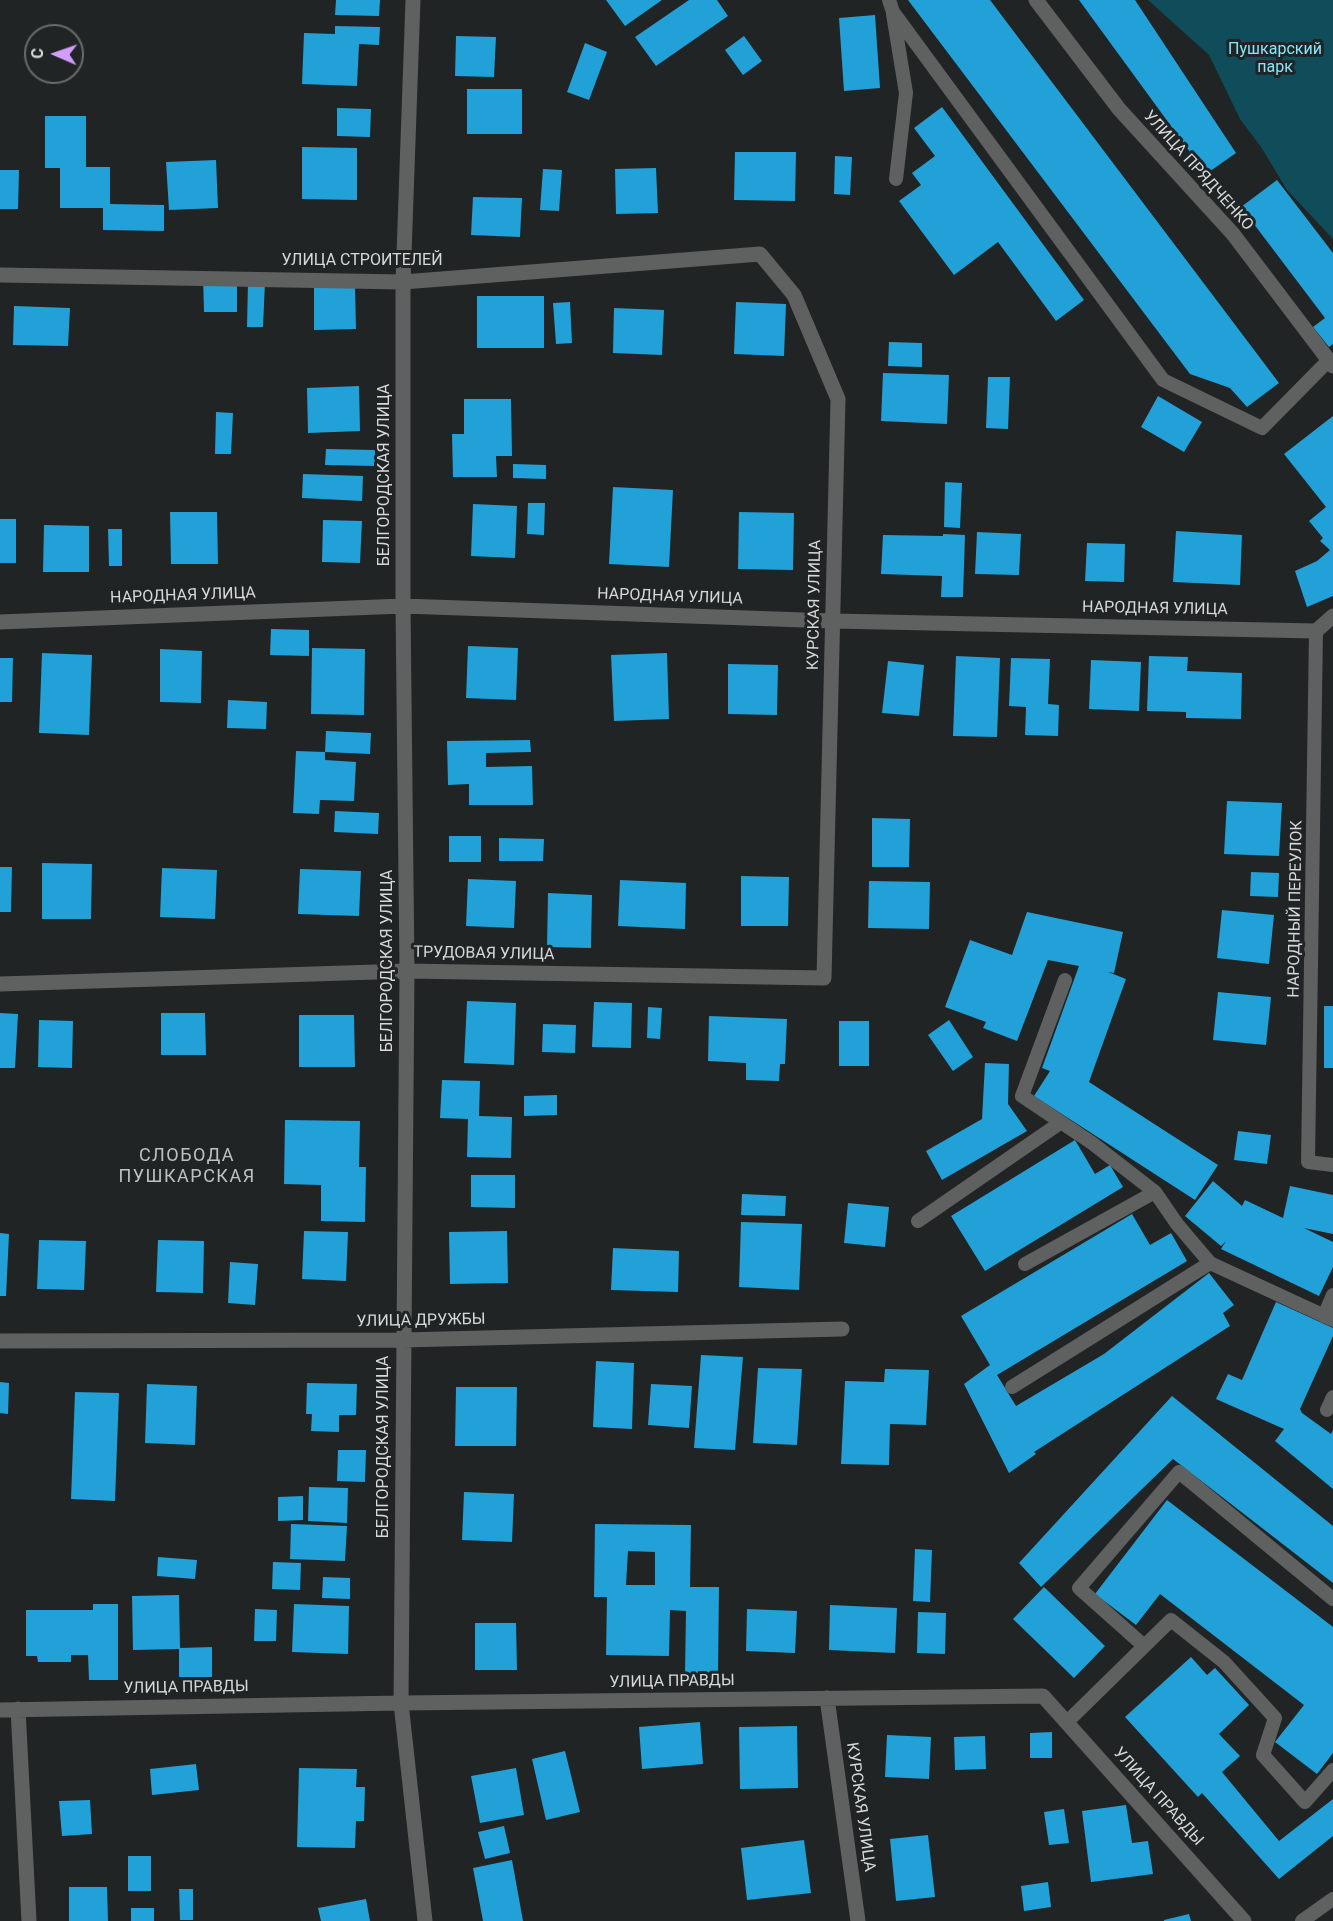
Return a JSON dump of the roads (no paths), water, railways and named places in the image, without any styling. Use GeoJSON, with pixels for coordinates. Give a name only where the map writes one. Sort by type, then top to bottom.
{"type":"FeatureCollection","features":[{"type":"Feature","properties":{"kind":"street","name":"БЕЛГОРОДСКАЯ УЛИЦА"},"geometry":{"type":"LineString","coordinates":[[413,0],[403,282],[403,606],[407,971],[401,1702],[425,1921]]}},
{"type":"Feature","properties":{"kind":"street","name":"УЛИЦА ПРЯДЧЕНКО"},"geometry":{"type":"LineString","coordinates":[[1036,0],[1119,109],[1233,234],[1331,364]]}},
{"type":"Feature","properties":{"kind":"street","name":"УЛИЦА СТРОИТЕЛЕЙ"},"geometry":{"type":"LineString","coordinates":[[0,275],[403,282],[760,254]]}},
{"type":"Feature","properties":{"kind":"street","name":"КУРСКАЯ УЛИЦА"},"geometry":{"type":"LineString","coordinates":[[760,254],[794,295],[838,399],[824,978]]}},
{"type":"Feature","properties":{"kind":"street","name":"НАРОДНАЯ УЛИЦА"},"geometry":{"type":"LineString","coordinates":[[0,622],[403,606],[833,621],[1316,631]]}},
{"type":"Feature","properties":{"kind":"street"},"geometry":{"type":"LineString","coordinates":[[1316,631],[1333,616]]}},
{"type":"Feature","properties":{"kind":"street","name":"ТРУДОВАЯ УЛИЦА"},"geometry":{"type":"LineString","coordinates":[[0,984],[407,971],[824,978]]}},
{"type":"Feature","properties":{"kind":"street","name":"УЛИЦА ДРУЖБЫ"},"geometry":{"type":"LineString","coordinates":[[0,1341],[403,1340],[842,1329]]}},
{"type":"Feature","properties":{"kind":"street","name":"УЛИЦА ПРАВДЫ"},"geometry":{"type":"LineString","coordinates":[[0,1710],[401,1702],[1043,1696],[1244,1921]]}},
{"type":"Feature","properties":{"kind":"street","name":"КУРСКАЯ УЛИЦА"},"geometry":{"type":"LineString","coordinates":[[827,1698],[858,1921]]}},
{"type":"Feature","properties":{"kind":"street"},"geometry":{"type":"LineString","coordinates":[[18,1709],[29,1921]]}},
{"type":"Feature","properties":{"kind":"lane"},"geometry":{"type":"LineString","coordinates":[[891,6],[1163,380],[1262,428],[1331,364]]}},
{"type":"Feature","properties":{"kind":"lane"},"geometry":{"type":"LineString","coordinates":[[891,6],[906,93],[896,179]]}},
{"type":"Feature","properties":{"kind":"lane","name":"НАРОДНЫЙ ПЕРЕУЛОК"},"geometry":{"type":"LineString","coordinates":[[1316,631],[1308,1162],[1333,1165]]}},
{"type":"Feature","properties":{"kind":"lane"},"geometry":{"type":"LineString","coordinates":[[1065,980],[1022,1096],[1092,1143],[1155,1192],[1210,1263],[1328,1318],[1333,1295]]}},
{"type":"Feature","properties":{"kind":"lane"},"geometry":{"type":"LineString","coordinates":[[918,1221],[1060,1123]]}},
{"type":"Feature","properties":{"kind":"lane"},"geometry":{"type":"LineString","coordinates":[[1025,1264],[1155,1192]]}},
{"type":"Feature","properties":{"kind":"lane"},"geometry":{"type":"LineString","coordinates":[[1012,1387],[1210,1263]]}},
{"type":"Feature","properties":{"kind":"lane"},"geometry":{"type":"LineString","coordinates":[[1143,1645],[1079,1588],[1179,1472],[1333,1599]]}},
{"type":"Feature","properties":{"kind":"lane"},"geometry":{"type":"LineString","coordinates":[[1067,1722],[1171,1620],[1224,1662],[1275,1718],[1263,1755],[1305,1802],[1333,1770]]}},
{"type":"Feature","properties":{"kind":"lane"},"geometry":{"type":"LineString","coordinates":[[1302,1921],[1333,1899]]}},
{"type":"Feature","properties":{"kind":"district","name":"СЛОБОДА ПУШКАРСКАЯ"},"geometry":{"type":"Point","coordinates":[187,1166]}},
{"type":"Feature","properties":{"kind":"park label","name":"Пушкарский парк"},"geometry":{"type":"Point","coordinates":[1275,59]}}]}
